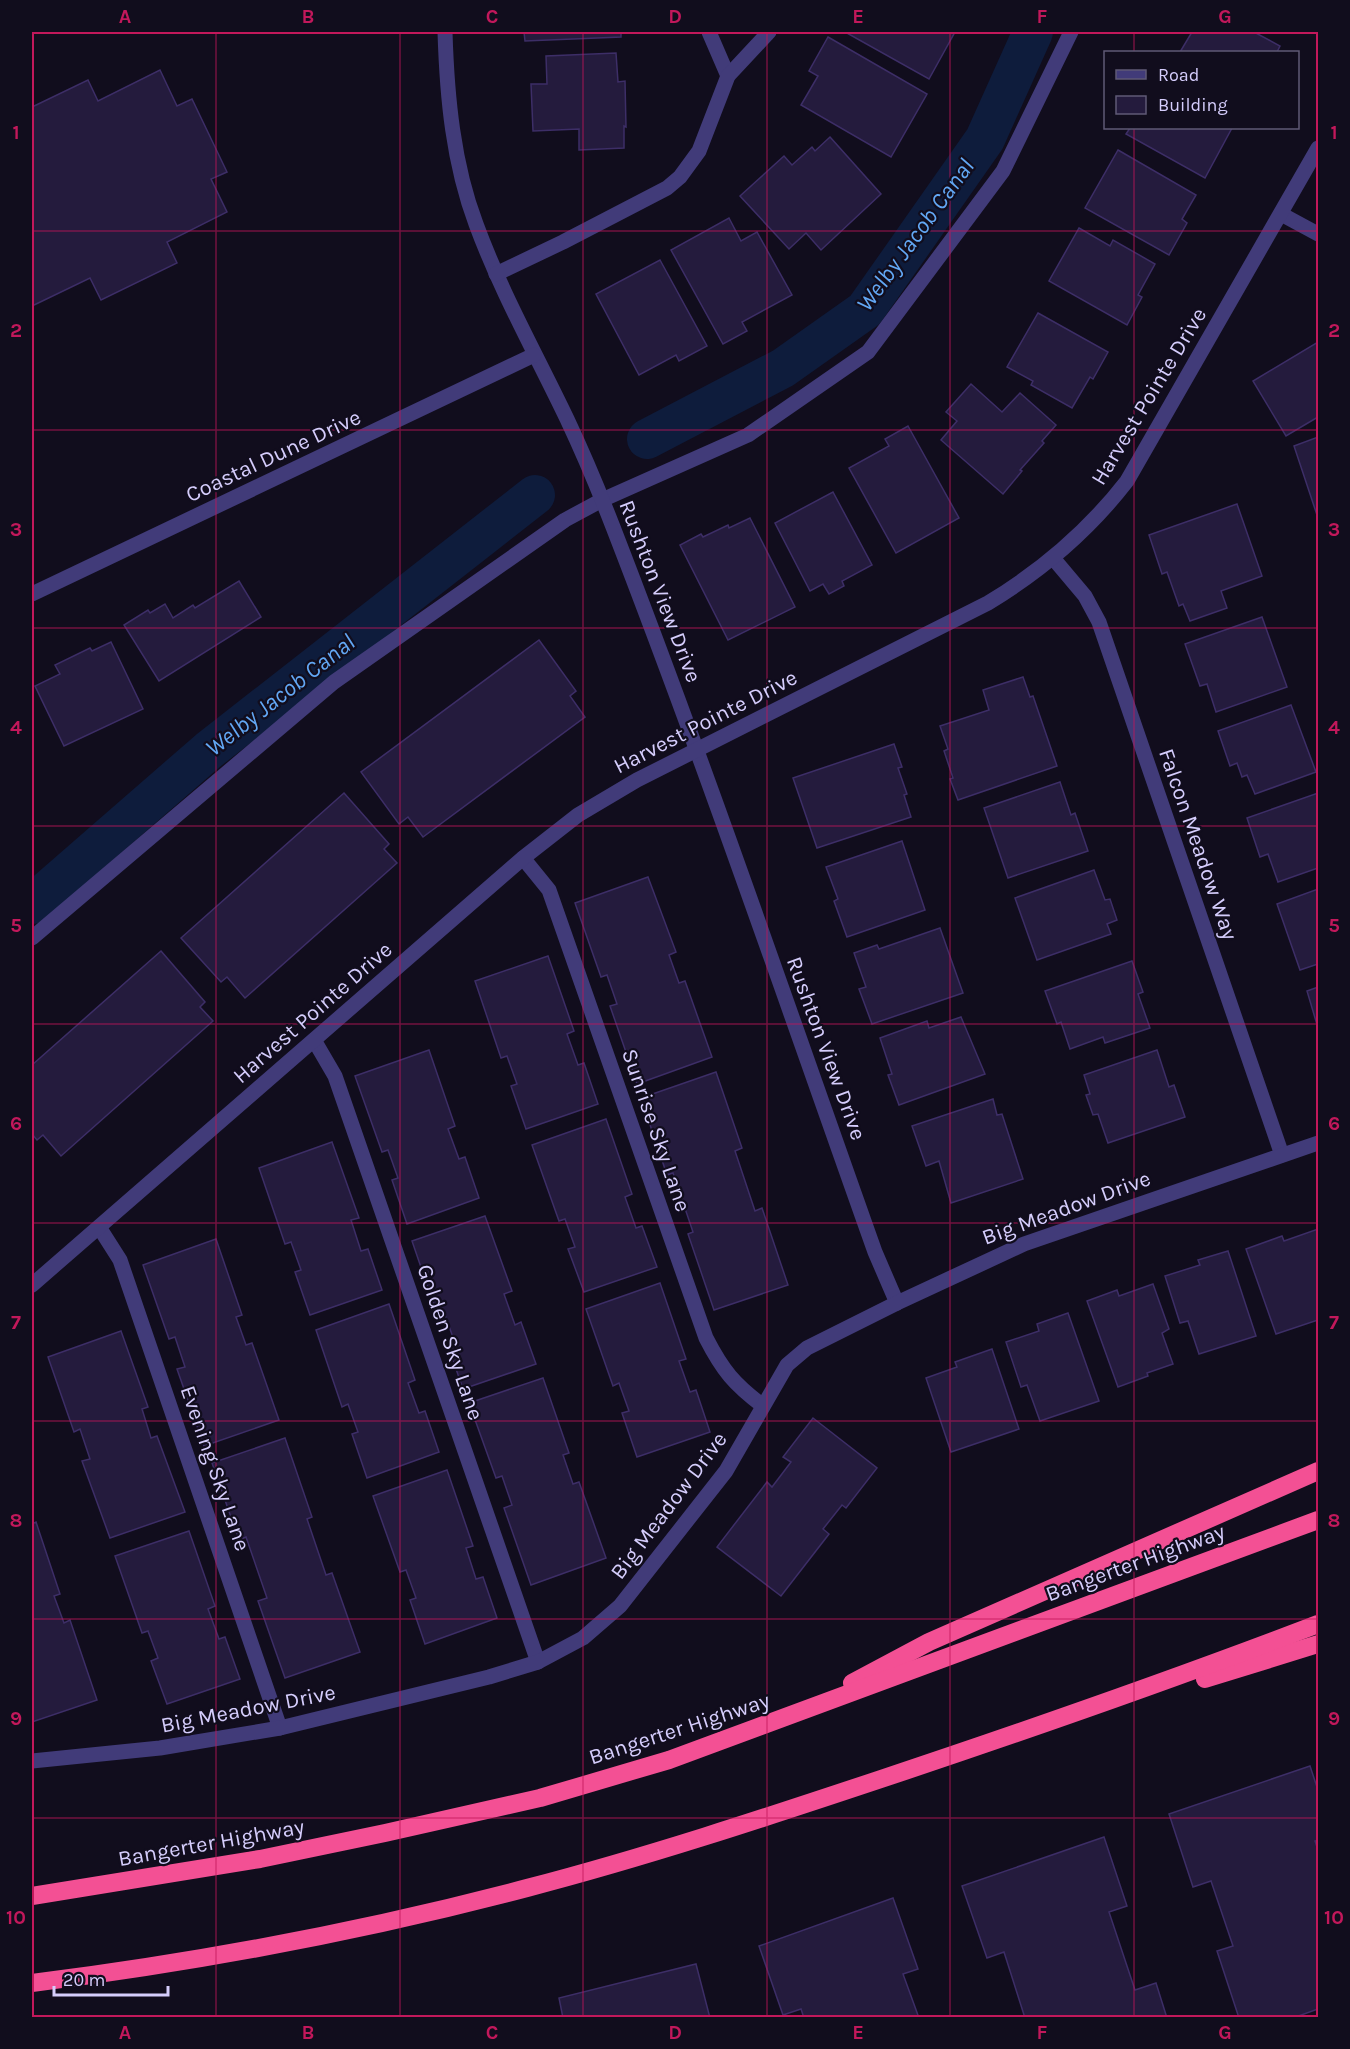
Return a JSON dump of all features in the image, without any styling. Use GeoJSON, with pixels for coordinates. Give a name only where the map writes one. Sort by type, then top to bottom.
{"type":"FeatureCollection","features":[{"type":"Feature","properties":{"kind":"highway"},"geometry":{"type":"LineString","coordinates":[[790,1716],[929,1642],[1318,1471]]}},
{"type":"Feature","properties":{"kind":"highway","name":"Bangerter Highway"},"geometry":{"type":"LineString","coordinates":[[32,1896],[260,1859],[540,1798],[669,1760],[1318,1520]]}},
{"type":"Feature","properties":{"kind":"highway"},"geometry":{"type":"LineString","coordinates":[[32,1983],[251,1950],[400,1919],[527,1888],[675,1846],[999,1739],[1218,1662],[1318,1624]]}},
{"type":"Feature","properties":{"kind":"highway"},"geometry":{"type":"LineString","coordinates":[[999,1739],[1318,1644]]}},
{"type":"Feature","properties":{"kind":"street","name":"Rushton View Drive"},"geometry":{"type":"LineString","coordinates":[[445,32],[451,122],[461,172],[475,222],[496,274],[567,420],[602,500],[697,750],[875,1252],[897,1302]]}},
{"type":"Feature","properties":{"kind":"street"},"geometry":{"type":"LineString","coordinates":[[710,32],[728,76]]}},
{"type":"Feature","properties":{"kind":"street"},"geometry":{"type":"LineString","coordinates":[[496,274],[667,188],[680,177],[699,151],[728,76],[769,32]]}},
{"type":"Feature","properties":{"kind":"street"},"geometry":{"type":"LineString","coordinates":[[32,938],[334,682],[565,520],[602,500],[748,435],[867,352],[1003,171],[1071,32]]}},
{"type":"Feature","properties":{"kind":"street","name":"Harvest Pointe Drive"},"geometry":{"type":"LineString","coordinates":[[32,1285],[523,858],[578,815],[637,780],[988,603],[1053,558],[1094,519],[1127,481],[1318,148]]}},
{"type":"Feature","properties":{"kind":"street"},"geometry":{"type":"LineString","coordinates":[[1281,214],[1318,234]]}},
{"type":"Feature","properties":{"kind":"street","name":"Coastal Dune Drive"},"geometry":{"type":"LineString","coordinates":[[32,594],[534,355]]}},
{"type":"Feature","properties":{"kind":"street","name":"Falcon Meadow Way"},"geometry":{"type":"LineString","coordinates":[[1053,558],[1085,596],[1099,622],[1282,1155]]}},
{"type":"Feature","properties":{"kind":"street","name":"Sunrise Sky Lane"},"geometry":{"type":"LineString","coordinates":[[523,858],[549,890],[706,1338],[726,1374],[763,1406]]}},
{"type":"Feature","properties":{"kind":"street","name":"Golden Sky Lane"},"geometry":{"type":"LineString","coordinates":[[314,1040],[335,1076],[538,1662]]}},
{"type":"Feature","properties":{"kind":"street","name":"Big Meadow Drive"},"geometry":{"type":"LineString","coordinates":[[32,1761],[160,1748],[280,1728],[489,1677],[538,1662],[583,1638],[620,1606],[726,1471],[787,1365],[807,1348],[897,1302],[1041,1237],[1318,1143]]}},
{"type":"Feature","properties":{"kind":"street","name":"Evening Sky Lane"},"geometry":{"type":"LineString","coordinates":[[99,1227],[120,1260],[280,1728]]}},
{"type":"Feature","properties":{"kind":"building"},"geometry":{"type":"Polygon","coordinates":[[[524,32],[621,32],[621,37],[525,41],[524,32]]]}},
{"type":"Feature","properties":{"kind":"building"},"geometry":{"type":"Polygon","coordinates":[[[845,32],[955,32],[929,79],[845,32]]]}},
{"type":"Feature","properties":{"kind":"building"},"geometry":{"type":"Polygon","coordinates":[[[1192,32],[1254,32],[1280,46],[1278,51],[1181,51],[1192,32]]]}},
{"type":"Feature","properties":{"kind":"building"},"geometry":{"type":"Polygon","coordinates":[[[828,37],[927,94],[891,157],[801,105],[818,76],[809,71],[828,37]]]}},
{"type":"Feature","properties":{"kind":"building"},"geometry":{"type":"Polygon","coordinates":[[[616,53],[618,82],[625,81],[624,148],[579,150],[579,129],[533,131],[531,84],[547,84],[546,56],[616,53]]]}},
{"type":"Feature","properties":{"kind":"building"},"geometry":{"type":"Polygon","coordinates":[[[160,70],[177,106],[192,99],[227,172],[211,179],[227,212],[167,242],[177,263],[101,300],[90,278],[32,306],[32,107],[88,80],[98,101],[160,70]]]}},
{"type":"Feature","properties":{"kind":"building"},"geometry":{"type":"Polygon","coordinates":[[[1129,129],[1231,129],[1205,178],[1126,134],[1129,129]]]}},
{"type":"Feature","properties":{"kind":"building"},"geometry":{"type":"Polygon","coordinates":[[[830,137],[881,194],[821,250],[806,233],[789,249],[740,196],[784,156],[792,165],[812,147],[815,151],[830,137]]]}},
{"type":"Feature","properties":{"kind":"building"},"geometry":{"type":"Polygon","coordinates":[[[1118,150],[1196,195],[1182,219],[1187,223],[1169,255],[1085,208],[1118,150]]]}},
{"type":"Feature","properties":{"kind":"building"},"geometry":{"type":"Polygon","coordinates":[[[729,218],[741,241],[757,232],[792,295],[742,322],[747,331],[723,344],[671,250],[729,218]]]}},
{"type":"Feature","properties":{"kind":"building"},"geometry":{"type":"Polygon","coordinates":[[[1079,228],[1110,246],[1113,240],[1155,264],[1138,295],[1142,297],[1127,325],[1049,281],[1079,228]]]}},
{"type":"Feature","properties":{"kind":"building"},"geometry":{"type":"Polygon","coordinates":[[[660,260],[707,346],[679,361],[676,355],[639,375],[596,294],[660,260]]]}},
{"type":"Feature","properties":{"kind":"building"},"geometry":{"type":"Polygon","coordinates":[[[1038,313],[1108,352],[1093,379],[1090,377],[1072,408],[1031,385],[1033,381],[1007,367],[1038,313]]]}},
{"type":"Feature","properties":{"kind":"building"},"geometry":{"type":"Polygon","coordinates":[[[1318,342],[1318,417],[1286,436],[1253,381],[1318,342]]]}},
{"type":"Feature","properties":{"kind":"building"},"geometry":{"type":"Polygon","coordinates":[[[971,384],[1002,412],[1020,393],[1056,425],[1003,494],[941,440],[957,421],[946,412],[971,384]]]}},
{"type":"Feature","properties":{"kind":"building"},"geometry":{"type":"Polygon","coordinates":[[[908,426],[959,518],[896,553],[849,468],[889,446],[885,439],[908,426]]]}},
{"type":"Feature","properties":{"kind":"building"},"geometry":{"type":"Polygon","coordinates":[[[1318,437],[1318,518],[1294,446],[1318,437]]]}},
{"type":"Feature","properties":{"kind":"building"},"geometry":{"type":"Polygon","coordinates":[[[833,492],[872,565],[842,581],[844,586],[829,594],[823,584],[810,591],[775,523],[833,492]]]}},
{"type":"Feature","properties":{"kind":"building"},"geometry":{"type":"Polygon","coordinates":[[[1237,504],[1262,576],[1221,591],[1227,608],[1190,621],[1183,604],[1179,606],[1167,572],[1162,574],[1149,535],[1237,504]]]}},
{"type":"Feature","properties":{"kind":"building"},"geometry":{"type":"Polygon","coordinates":[[[750,518],[795,607],[728,640],[680,545],[701,534],[703,537],[750,518]]]}},
{"type":"Feature","properties":{"kind":"building"},"geometry":{"type":"Polygon","coordinates":[[[239,581],[261,617],[159,681],[124,625],[148,610],[150,613],[165,604],[173,618],[193,605],[195,608],[239,581]]]}},
{"type":"Feature","properties":{"kind":"building"},"geometry":{"type":"Polygon","coordinates":[[[1262,617],[1287,687],[1216,712],[1207,684],[1200,686],[1185,644],[1262,617]]]}},
{"type":"Feature","properties":{"kind":"building"},"geometry":{"type":"Polygon","coordinates":[[[539,640],[576,691],[570,696],[585,717],[423,837],[408,817],[399,824],[361,772],[539,640]]]}},
{"type":"Feature","properties":{"kind":"building"},"geometry":{"type":"Polygon","coordinates":[[[111,642],[143,709],[64,746],[35,686],[60,674],[55,665],[90,648],[92,651],[111,642]]]}},
{"type":"Feature","properties":{"kind":"building"},"geometry":{"type":"Polygon","coordinates":[[[1023,677],[1030,697],[1033,696],[1057,766],[958,800],[950,779],[953,778],[944,751],[948,749],[940,726],[989,710],[983,690],[1023,677]]]}},
{"type":"Feature","properties":{"kind":"building"},"geometry":{"type":"Polygon","coordinates":[[[1291,705],[1316,772],[1255,794],[1247,775],[1242,777],[1237,763],[1230,766],[1218,731],[1291,705]]]}},
{"type":"Feature","properties":{"kind":"building"},"geometry":{"type":"Polygon","coordinates":[[[894,744],[902,767],[898,768],[907,794],[904,795],[911,817],[817,848],[793,778],[894,744]]]}},
{"type":"Feature","properties":{"kind":"building"},"geometry":{"type":"Polygon","coordinates":[[[1060,782],[1071,815],[1075,813],[1088,851],[1008,878],[984,808],[1060,782]]]}},
{"type":"Feature","properties":{"kind":"building"},"geometry":{"type":"Polygon","coordinates":[[[344,793],[389,844],[384,849],[397,863],[245,998],[227,977],[221,982],[181,938],[344,793]]]}},
{"type":"Feature","properties":{"kind":"building"},"geometry":{"type":"Polygon","coordinates":[[[1318,793],[1318,868],[1278,882],[1268,854],[1260,857],[1247,818],[1318,793]]]}},
{"type":"Feature","properties":{"kind":"building"},"geometry":{"type":"Polygon","coordinates":[[[902,841],[925,910],[847,937],[834,901],[838,899],[826,867],[902,841]]]}},
{"type":"Feature","properties":{"kind":"building"},"geometry":{"type":"Polygon","coordinates":[[[1094,870],[1105,900],[1110,899],[1117,920],[1107,924],[1111,934],[1037,960],[1015,898],[1094,870]]]}},
{"type":"Feature","properties":{"kind":"building"},"geometry":{"type":"Polygon","coordinates":[[[648,877],[676,952],[669,955],[679,983],[685,981],[712,1057],[637,1084],[610,1006],[617,1004],[607,975],[601,977],[575,903],[648,877]]]}},
{"type":"Feature","properties":{"kind":"building"},"geometry":{"type":"Polygon","coordinates":[[[1318,889],[1318,964],[1300,970],[1277,904],[1318,889]]]}},
{"type":"Feature","properties":{"kind":"building"},"geometry":{"type":"Polygon","coordinates":[[[940,928],[963,993],[872,1024],[859,989],[866,987],[854,953],[877,945],[879,949],[940,928]]]}},
{"type":"Feature","properties":{"kind":"building"},"geometry":{"type":"Polygon","coordinates":[[[161,951],[205,1002],[200,1007],[213,1021],[61,1156],[43,1135],[37,1140],[32,1134],[32,1065],[161,951]]]}},
{"type":"Feature","properties":{"kind":"building"},"geometry":{"type":"Polygon","coordinates":[[[548,956],[574,1031],[567,1034],[578,1065],[584,1063],[598,1104],[526,1129],[511,1086],[517,1084],[507,1056],[501,1058],[475,981],[548,956]]]}},
{"type":"Feature","properties":{"kind":"building"},"geometry":{"type":"Polygon","coordinates":[[[1132,961],[1143,992],[1138,994],[1150,1028],[1105,1043],[1103,1037],[1070,1049],[1061,1022],[1057,1024],[1045,991],[1132,961]]]}},
{"type":"Feature","properties":{"kind":"building"},"geometry":{"type":"Polygon","coordinates":[[[1318,987],[1318,1028],[1307,991],[1318,987]]]}},
{"type":"Feature","properties":{"kind":"building"},"geometry":{"type":"Polygon","coordinates":[[[961,1017],[985,1074],[899,1105],[888,1075],[892,1074],[880,1038],[927,1021],[929,1028],[961,1017]]]}},
{"type":"Feature","properties":{"kind":"building"},"geometry":{"type":"Polygon","coordinates":[[[429,1050],[455,1126],[448,1129],[459,1159],[465,1157],[479,1198],[407,1224],[392,1180],[398,1178],[388,1150],[382,1152],[355,1076],[429,1050]]]}},
{"type":"Feature","properties":{"kind":"building"},"geometry":{"type":"Polygon","coordinates":[[[1157,1050],[1169,1087],[1174,1085],[1185,1117],[1108,1143],[1098,1114],[1093,1115],[1086,1095],[1090,1094],[1084,1075],[1157,1050]]]}},
{"type":"Feature","properties":{"kind":"building"},"geometry":{"type":"Polygon","coordinates":[[[716,1072],[742,1148],[735,1151],[755,1211],[762,1208],[788,1285],[714,1310],[688,1234],[693,1232],[673,1173],[667,1175],[641,1098],[716,1072]]]}},
{"type":"Feature","properties":{"kind":"building"},"geometry":{"type":"Polygon","coordinates":[[[993,1099],[997,1115],[1002,1114],[1023,1179],[951,1203],[939,1161],[926,1166],[912,1126],[993,1099]]]}},
{"type":"Feature","properties":{"kind":"building"},"geometry":{"type":"Polygon","coordinates":[[[606,1119],[632,1194],[625,1197],[636,1228],[642,1226],[657,1267],[584,1292],[568,1249],[575,1247],[565,1219],[559,1221],[532,1145],[606,1119]]]}},
{"type":"Feature","properties":{"kind":"building"},"geometry":{"type":"Polygon","coordinates":[[[332,1142],[359,1218],[351,1220],[361,1251],[368,1249],[382,1290],[310,1315],[295,1272],[301,1270],[291,1242],[285,1244],[259,1168],[332,1142]]]}},
{"type":"Feature","properties":{"kind":"building"},"geometry":{"type":"Polygon","coordinates":[[[485,1216],[512,1291],[504,1294],[515,1325],[521,1322],[536,1364],[463,1389],[448,1346],[455,1343],[445,1315],[438,1317],[412,1241],[485,1216]]]}},
{"type":"Feature","properties":{"kind":"building"},"geometry":{"type":"Polygon","coordinates":[[[1318,1229],[1318,1320],[1276,1334],[1246,1249],[1282,1236],[1284,1241],[1318,1229]]]}},
{"type":"Feature","properties":{"kind":"building"},"geometry":{"type":"Polygon","coordinates":[[[216,1239],[242,1315],[236,1317],[246,1345],[252,1343],[279,1420],[204,1446],[177,1369],[185,1367],[175,1337],[169,1339],[143,1265],[216,1239]]]}},
{"type":"Feature","properties":{"kind":"building"},"geometry":{"type":"Polygon","coordinates":[[[1228,1251],[1256,1336],[1199,1354],[1188,1321],[1180,1323],[1165,1276],[1200,1265],[1198,1260],[1228,1251]]]}},
{"type":"Feature","properties":{"kind":"building"},"geometry":{"type":"Polygon","coordinates":[[[660,1283],[686,1359],[679,1361],[690,1392],[696,1390],[710,1432],[637,1457],[622,1413],[629,1411],[619,1383],[613,1386],[586,1309],[660,1283]]]}},
{"type":"Feature","properties":{"kind":"building"},"geometry":{"type":"Polygon","coordinates":[[[1153,1284],[1169,1329],[1162,1333],[1173,1364],[1118,1387],[1087,1301],[1117,1290],[1119,1296],[1153,1284]]]}},
{"type":"Feature","properties":{"kind":"building"},"geometry":{"type":"Polygon","coordinates":[[[389,1304],[415,1380],[408,1383],[419,1413],[425,1411],[439,1452],[367,1478],[352,1434],[358,1432],[348,1404],[342,1407],[316,1330],[389,1304]]]}},
{"type":"Feature","properties":{"kind":"building"},"geometry":{"type":"Polygon","coordinates":[[[1068,1313],[1099,1401],[1040,1421],[1027,1385],[1021,1387],[1006,1342],[1039,1331],[1037,1324],[1068,1313]]]}},
{"type":"Feature","properties":{"kind":"building"},"geometry":{"type":"Polygon","coordinates":[[[121,1331],[148,1407],[142,1409],[151,1438],[157,1436],[185,1512],[110,1538],[82,1461],[90,1459],[80,1429],[74,1432],[48,1357],[121,1331]]]}},
{"type":"Feature","properties":{"kind":"building"},"geometry":{"type":"Polygon","coordinates":[[[992,1349],[1019,1429],[951,1452],[926,1378],[957,1367],[955,1362],[992,1349]]]}},
{"type":"Feature","properties":{"kind":"building"},"geometry":{"type":"Polygon","coordinates":[[[543,1378],[569,1453],[563,1455],[573,1484],[579,1482],[606,1558],[531,1585],[504,1508],[512,1505],[502,1476],[496,1478],[469,1403],[543,1378]]]}},
{"type":"Feature","properties":{"kind":"building"},"geometry":{"type":"Polygon","coordinates":[[[813,1418],[877,1468],[846,1508],[842,1505],[823,1529],[829,1534],[781,1596],[717,1547],[767,1482],[772,1487],[791,1462],[783,1457],[813,1418]]]}},
{"type":"Feature","properties":{"kind":"building"},"geometry":{"type":"Polygon","coordinates":[[[285,1438],[312,1517],[307,1519],[326,1575],[332,1573],[360,1652],[285,1678],[258,1601],[267,1598],[246,1537],[239,1540],[212,1463],[285,1438]]]}},
{"type":"Feature","properties":{"kind":"building"},"geometry":{"type":"Polygon","coordinates":[[[447,1470],[473,1546],[466,1548],[476,1579],[483,1577],[497,1618],[425,1644],[410,1600],[416,1598],[406,1570],[400,1572],[373,1496],[447,1470]]]}},
{"type":"Feature","properties":{"kind":"building"},"geometry":{"type":"Polygon","coordinates":[[[36,1522],[60,1594],[54,1596],[64,1623],[70,1620],[97,1700],[32,1722],[32,1524],[36,1522]]]}},
{"type":"Feature","properties":{"kind":"building"},"geometry":{"type":"Polygon","coordinates":[[[189,1531],[215,1606],[208,1609],[219,1639],[225,1637],[240,1679],[167,1704],[151,1661],[158,1658],[148,1631],[142,1633],[115,1556],[189,1531]]]}},
{"type":"Feature","properties":{"kind":"building"},"geometry":{"type":"Polygon","coordinates":[[[1310,1766],[1318,1790],[1318,1840],[1315,1841],[1318,1850],[1318,2009],[1293,2018],[1239,2018],[1217,1951],[1233,1946],[1211,1881],[1193,1887],[1169,1814],[1310,1766]]]}},
{"type":"Feature","properties":{"kind":"building"},"geometry":{"type":"Polygon","coordinates":[[[1104,1837],[1127,1906],[1109,1912],[1135,1990],[1156,1983],[1167,2018],[1025,2018],[1004,1952],[987,1958],[962,1886],[1104,1837]]]}},
{"type":"Feature","properties":{"kind":"building"},"geometry":{"type":"Polygon","coordinates":[[[893,1898],[918,1969],[903,1974],[919,2018],[804,2018],[801,2009],[783,2015],[759,1946],[893,1898]]]}},
{"type":"Feature","properties":{"kind":"building"},"geometry":{"type":"Polygon","coordinates":[[[696,1964],[710,2018],[563,2018],[559,1998],[696,1964]]]}},
{"type":"Feature","properties":{"kind":"waterway","name":"Welby Jacob Canal"},"geometry":{"type":"LineString","coordinates":[[647,439],[783,368],[865,310],[985,139],[1033,32]]}},
{"type":"Feature","properties":{"kind":"waterway","name":"Welby Jacob Canal"},"geometry":{"type":"LineString","coordinates":[[32,904],[209,750],[535,495]]}}]}
